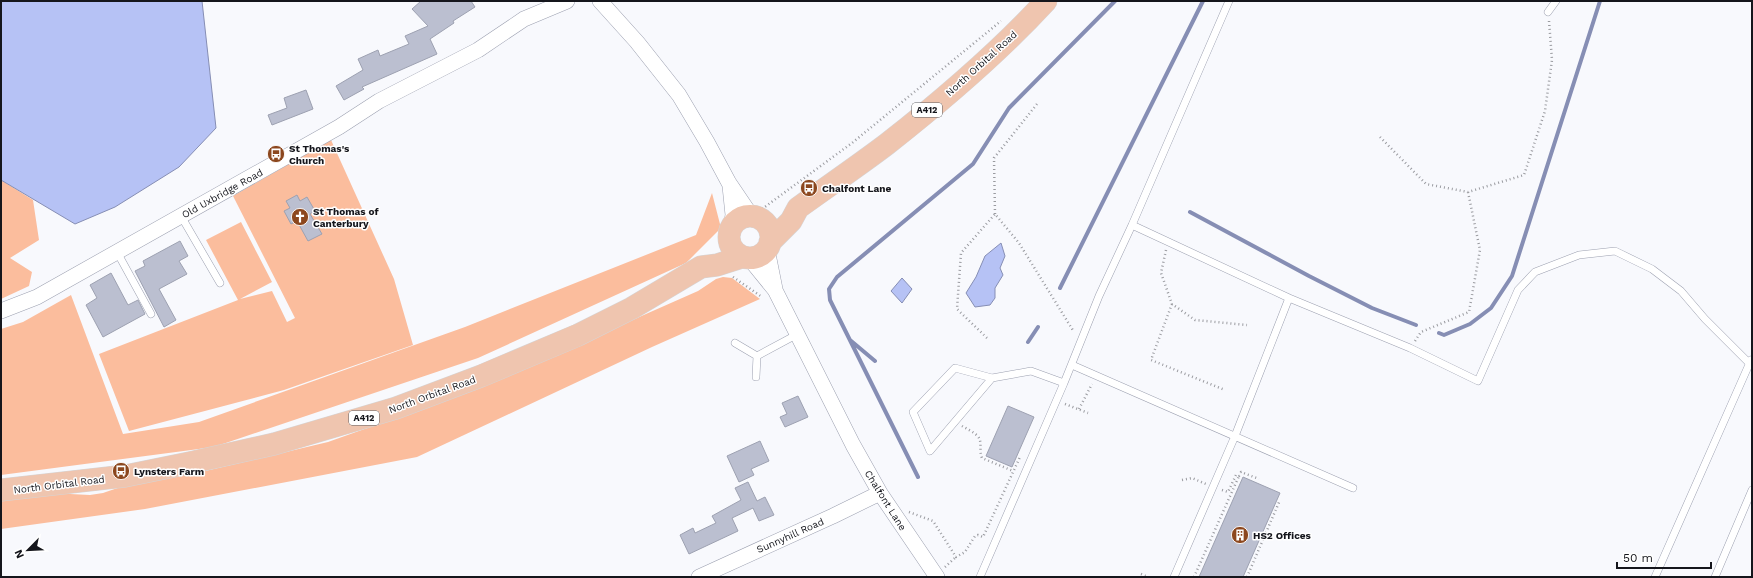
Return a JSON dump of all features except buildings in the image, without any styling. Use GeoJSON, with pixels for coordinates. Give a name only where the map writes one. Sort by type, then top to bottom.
{"type":"FeatureCollection","features":[{"type":"Feature","properties":{"kind":"main road","name":"North Orbital Road"},"geometry":{"type":"LineString","coordinates":[[1,490],[125,476],[188,463],[274,444],[396,408],[488,374],[578,335],[632,308],[701,267],[716,265],[757,252],[791,221],[798,208],[893,139],[957,85],[1024,25],[1046,1]]}},
{"type":"Feature","properties":{"kind":"main road","name":"North Orbital Road"},"geometry":{"type":"LineString","coordinates":[[755,217],[783,209],[798,208]]}},
{"type":"Feature","properties":{"kind":"main road"},"geometry":{"type":"LineString","coordinates":[[745,217],[755,217],[769,228],[757,252],[736,253],[732,247],[730,232],[736,222],[745,217]]}},
{"type":"Feature","properties":{"kind":"main road","name":"North Orbital Road"},"geometry":{"type":"LineString","coordinates":[[701,267],[710,254],[730,232]]}},
{"type":"Feature","properties":{"kind":"street","name":"Old Uxbridge Road"},"geometry":{"type":"LineString","coordinates":[[1,311],[37,297],[339,127],[380,101],[478,50],[524,19],[567,1]]}},
{"type":"Feature","properties":{"kind":"street"},"geometry":{"type":"LineString","coordinates":[[600,1],[637,42],[679,95],[729,183],[755,217]]}},
{"type":"Feature","properties":{"kind":"street"},"geometry":{"type":"LineString","coordinates":[[729,183],[733,215],[730,232]]}},
{"type":"Feature","properties":{"kind":"street","name":"Chalfont Lane"},"geometry":{"type":"LineString","coordinates":[[757,252],[796,335],[853,445],[880,493],[937,577]]}},
{"type":"Feature","properties":{"kind":"street","name":"Chalfont Lane"},"geometry":{"type":"LineString","coordinates":[[757,252],[775,290]]}},
{"type":"Feature","properties":{"kind":"street","name":"Sunnyhill Road"},"geometry":{"type":"LineString","coordinates":[[699,577],[880,493]]}},
{"type":"Feature","properties":{"kind":"lane"},"geometry":{"type":"LineString","coordinates":[[980,577],[1049,420],[1099,296],[1132,225],[1230,1]]}},
{"type":"Feature","properties":{"kind":"lane"},"geometry":{"type":"LineString","coordinates":[[1548,12],[1556,1]]}},
{"type":"Feature","properties":{"kind":"lane"},"geometry":{"type":"LineString","coordinates":[[181,216],[220,284]]}},
{"type":"Feature","properties":{"kind":"lane"},"geometry":{"type":"LineString","coordinates":[[1132,225],[1289,298],[1410,348],[1478,381],[1518,290],[1535,272],[1579,255],[1615,252],[1652,269],[1681,291],[1705,319],[1751,361],[1655,577]]}},
{"type":"Feature","properties":{"kind":"lane"},"geometry":{"type":"LineString","coordinates":[[116,252],[151,314]]}},
{"type":"Feature","properties":{"kind":"lane"},"geometry":{"type":"LineString","coordinates":[[1174,577],[1235,436],[1289,298]]}},
{"type":"Feature","properties":{"kind":"lane"},"geometry":{"type":"LineString","coordinates":[[757,356],[796,335]]}},
{"type":"Feature","properties":{"kind":"lane"},"geometry":{"type":"LineString","coordinates":[[735,343],[757,356]]}},
{"type":"Feature","properties":{"kind":"lane"},"geometry":{"type":"LineString","coordinates":[[756,377],[757,356]]}},
{"type":"Feature","properties":{"kind":"lane"},"geometry":{"type":"LineString","coordinates":[[1072,365],[1353,488]]}},
{"type":"Feature","properties":{"kind":"lane"},"geometry":{"type":"LineString","coordinates":[[992,378],[930,451],[913,412],[955,368],[992,378],[1031,371],[1064,383]]}},
{"type":"Feature","properties":{"kind":"lane"},"geometry":{"type":"LineString","coordinates":[[1715,577],[1752,490]]}},
{"type":"Feature","properties":{"kind":"path"},"geometry":{"type":"LineString","coordinates":[[1380,137],[1426,184],[1468,192],[1524,175],[1545,111],[1552,60],[1548,12]]}},
{"type":"Feature","properties":{"kind":"path"},"geometry":{"type":"LineString","coordinates":[[755,217],[852,143],[1003,20]]}},
{"type":"Feature","properties":{"kind":"path"},"geometry":{"type":"LineString","coordinates":[[1037,104],[994,158],[996,214],[1019,242],[1080,343]]}},
{"type":"Feature","properties":{"kind":"path"},"geometry":{"type":"LineString","coordinates":[[1410,348],[1421,332],[1469,312],[1480,250],[1468,192]]}},
{"type":"Feature","properties":{"kind":"path"},"geometry":{"type":"LineString","coordinates":[[987,338],[956,309],[961,253],[996,214]]}},
{"type":"Feature","properties":{"kind":"path"},"geometry":{"type":"LineString","coordinates":[[1167,242],[1161,273],[1172,304],[1195,320],[1247,325]]}},
{"type":"Feature","properties":{"kind":"path"},"geometry":{"type":"LineString","coordinates":[[1172,304],[1152,360],[1225,390]]}},
{"type":"Feature","properties":{"kind":"path"},"geometry":{"type":"LineString","coordinates":[[1079,408],[1096,375]]}},
{"type":"Feature","properties":{"kind":"path"},"geometry":{"type":"LineString","coordinates":[[1049,420],[1056,424],[1065,403],[1088,413]]}},
{"type":"Feature","properties":{"kind":"path"},"geometry":{"type":"LineString","coordinates":[[954,422],[978,436],[980,440],[980,453],[982,458],[1013,472]]}},
{"type":"Feature","properties":{"kind":"path"},"geometry":{"type":"LineString","coordinates":[[894,514],[903,510],[933,521],[956,557],[965,552],[975,536],[978,535],[983,537],[1023,451]]}},
{"type":"Feature","properties":{"kind":"path"},"geometry":{"type":"LineString","coordinates":[[1194,577],[1239,476]]}},
{"type":"Feature","properties":{"kind":"path"},"geometry":{"type":"LineString","coordinates":[[1247,577],[1280,500]]}},
{"type":"Feature","properties":{"kind":"path"},"geometry":{"type":"LineString","coordinates":[[1141,574],[1148,577]]}},
{"type":"Feature","properties":{"kind":"shaded area"},"geometry":{"type":"Polygon","coordinates":[[[331,140],[394,279],[413,345],[284,390],[129,431],[99,354],[238,300],[206,240],[241,222],[272,282],[240,299],[272,291],[287,322],[295,318],[233,196],[331,140]]]}},
{"type":"Feature","properties":{"kind":"shaded area"},"geometry":{"type":"Polygon","coordinates":[[[1,180],[33,200],[39,240],[10,258],[32,272],[29,286],[1,299],[1,180]]]}},
{"type":"Feature","properties":{"kind":"shaded area"},"geometry":{"type":"Polygon","coordinates":[[[712,193],[721,228],[686,263],[478,358],[214,447],[1,475],[1,329],[23,322],[71,295],[123,434],[199,422],[465,327],[696,235],[712,193]]]}},
{"type":"Feature","properties":{"kind":"shaded area"},"geometry":{"type":"Polygon","coordinates":[[[723,277],[732,278],[760,299],[652,347],[417,457],[145,509],[1,529],[1,499],[50,493],[90,495],[103,493],[135,482],[205,471],[328,442],[426,407],[612,329],[698,291],[716,279],[723,277]]]}},
{"type":"Feature","properties":{"kind":"water"},"geometry":{"type":"Polygon","coordinates":[[[1,1],[202,1],[216,128],[179,167],[115,207],[75,224],[1,180],[1,1]]]}},
{"type":"Feature","properties":{"kind":"water"},"geometry":{"type":"Polygon","coordinates":[[[1001,243],[1005,256],[1000,268],[1003,275],[995,288],[995,298],[990,305],[975,307],[966,293],[976,277],[985,256],[1001,243]]]}},
{"type":"Feature","properties":{"kind":"water"},"geometry":{"type":"Polygon","coordinates":[[[902,278],[912,289],[902,303],[891,291],[902,278]]]}},
{"type":"Feature","properties":{"kind":"waterway"},"geometry":{"type":"LineString","coordinates":[[918,477],[830,300],[829,289],[837,277],[973,164],[1009,108],[1115,1]]}},
{"type":"Feature","properties":{"kind":"waterway"},"geometry":{"type":"LineString","coordinates":[[1060,288],[1203,1]]}},
{"type":"Feature","properties":{"kind":"waterway"},"geometry":{"type":"LineString","coordinates":[[1439,333],[1444,335],[1470,324],[1491,308],[1512,276],[1600,1]]}},
{"type":"Feature","properties":{"kind":"waterway"},"geometry":{"type":"LineString","coordinates":[[1190,212],[1372,308],[1416,325]]}},
{"type":"Feature","properties":{"kind":"waterway"},"geometry":{"type":"LineString","coordinates":[[1028,342],[1038,327]]}},
{"type":"Feature","properties":{"kind":"waterway"},"geometry":{"type":"LineString","coordinates":[[850,340],[875,361]]}},
{"type":"Feature","properties":{"kind":"place","name":"St Thomas's Church"},"geometry":{"type":"Point","coordinates":[276,154]}},
{"type":"Feature","properties":{"kind":"place","name":"Chalfont Lane"},"geometry":{"type":"Point","coordinates":[809,188]}},
{"type":"Feature","properties":{"kind":"place","name":"St Thomas of Canterbury"},"geometry":{"type":"Point","coordinates":[300,217]}},
{"type":"Feature","properties":{"kind":"place","name":"Lynsters Farm"},"geometry":{"type":"Point","coordinates":[121,471]}},
{"type":"Feature","properties":{"kind":"place","name":"HS2 Offices"},"geometry":{"type":"Point","coordinates":[1240,535]}}]}
